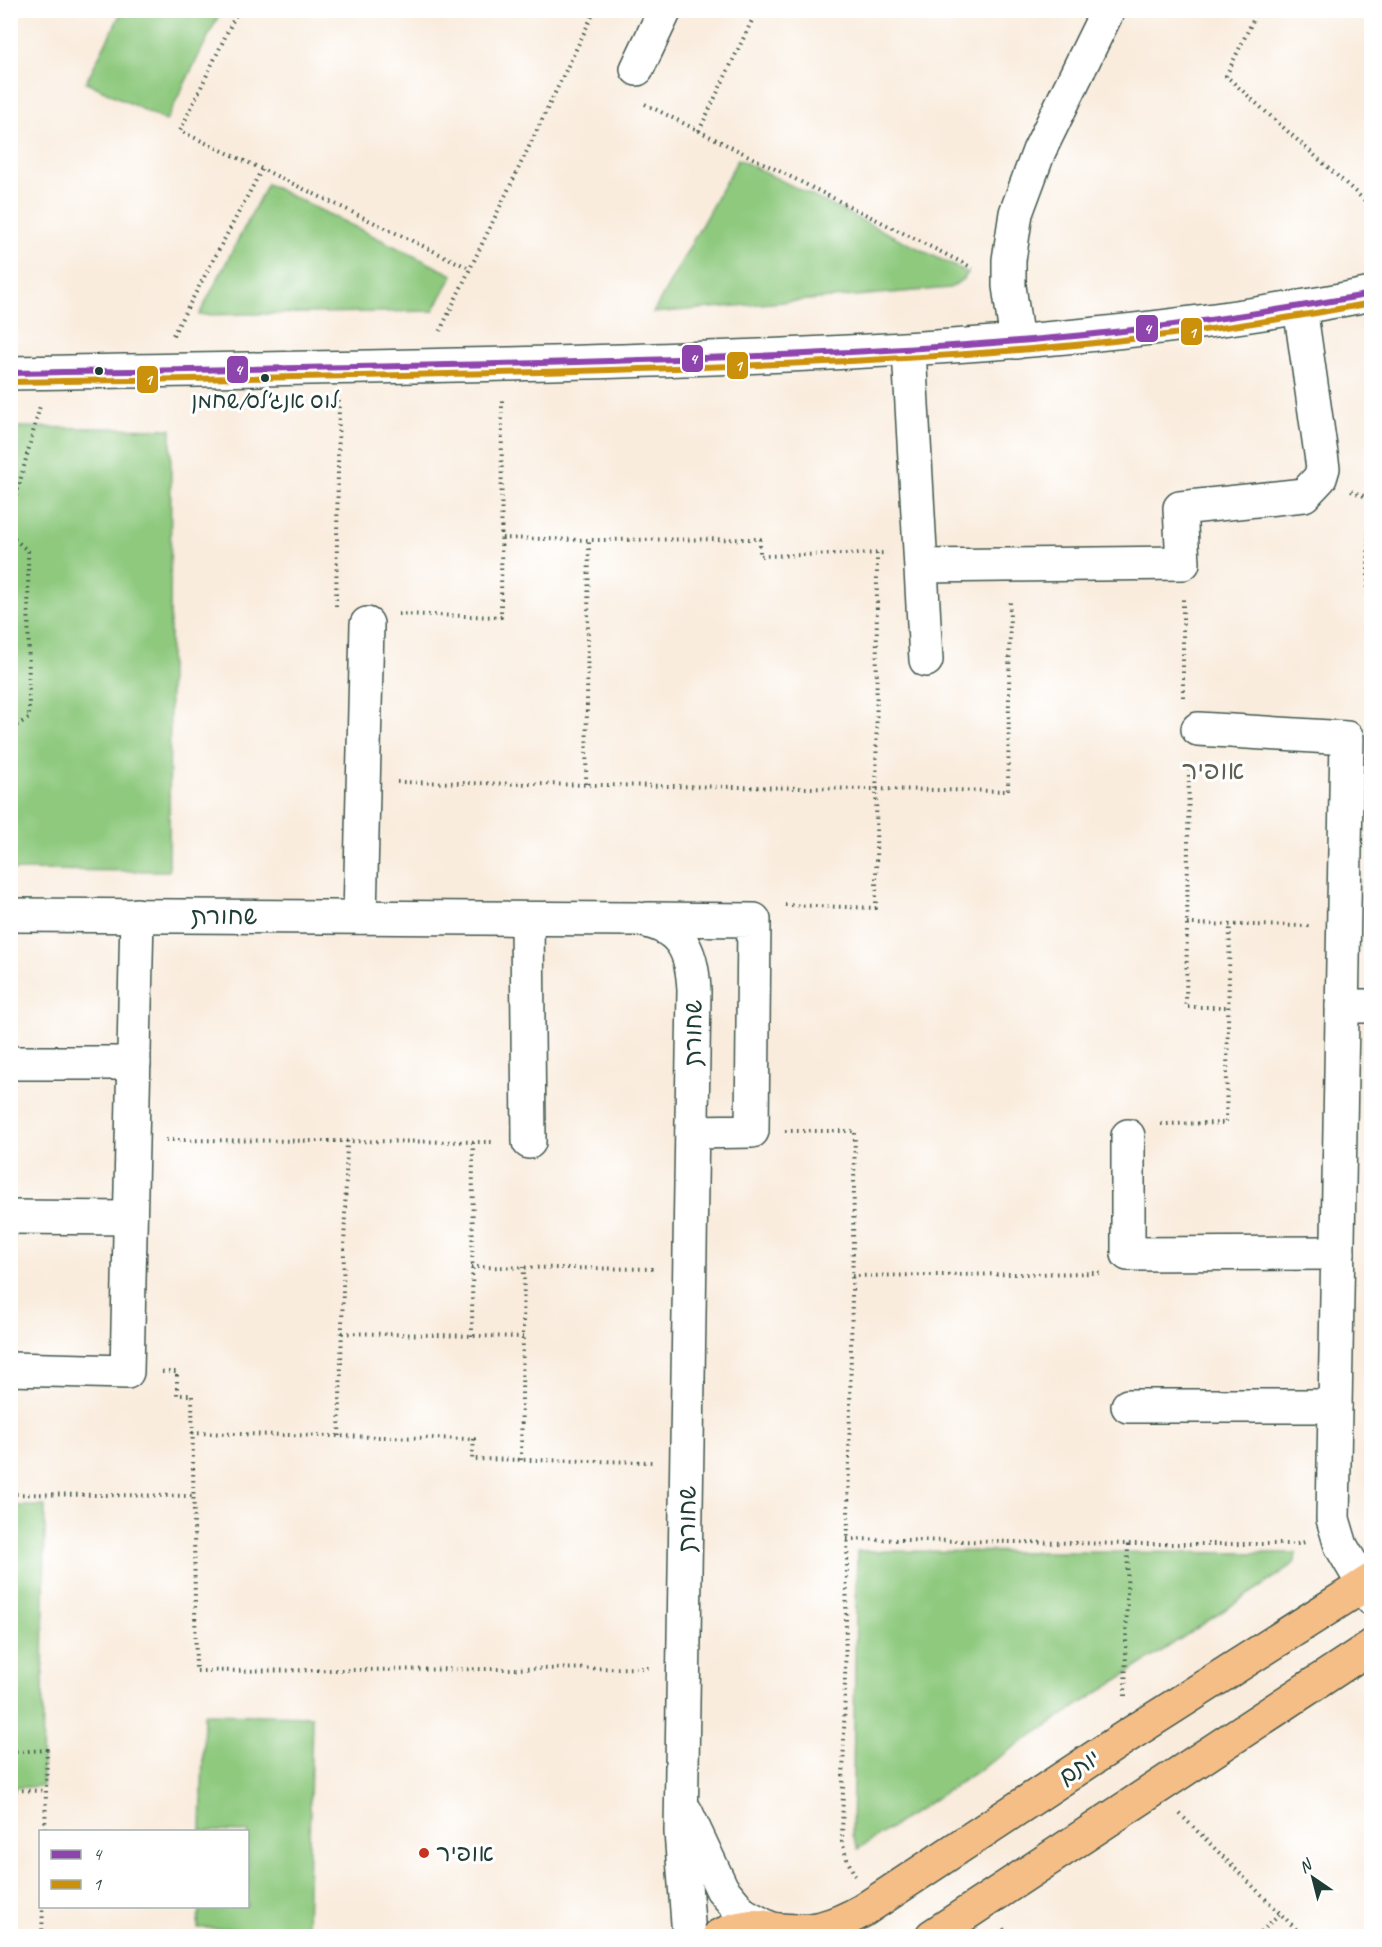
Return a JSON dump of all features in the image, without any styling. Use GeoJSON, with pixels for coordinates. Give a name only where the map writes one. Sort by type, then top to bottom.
{"type":"FeatureCollection","features":[{"type":"Feature","properties":{"kind":"main road","name":"יותם"},"geometry":{"type":"LineString","coordinates":[[718,1936],[741,1927],[800,1932],[826,1928],[848,1919],[1124,1738],[1369,1588]]}},
{"type":"Feature","properties":{"kind":"main road"},"geometry":{"type":"LineString","coordinates":[[932,1936],[1371,1646]]}},
{"type":"Feature","properties":{"kind":"street"},"geometry":{"type":"LineString","coordinates":[[637,69],[665,10]]}},
{"type":"Feature","properties":{"kind":"street"},"geometry":{"type":"LineString","coordinates":[[1017,342],[1009,286],[1012,236],[1023,192],[1039,151],[1107,10]]}},
{"type":"Feature","properties":{"kind":"street"},"geometry":{"type":"LineString","coordinates":[[10,373],[503,364],[909,350],[1017,342],[1171,326],[1371,294]]}},
{"type":"Feature","properties":{"kind":"street"},"geometry":{"type":"LineString","coordinates":[[921,559],[1010,565],[1183,563],[1180,508],[1304,495],[1320,478],[1323,468],[1300,307]]}},
{"type":"Feature","properties":{"kind":"street"},"geometry":{"type":"LineString","coordinates":[[909,350],[926,660]]}},
{"type":"Feature","properties":{"kind":"street"},"geometry":{"type":"LineString","coordinates":[[360,917],[367,624]]}},
{"type":"Feature","properties":{"kind":"street"},"geometry":{"type":"LineString","coordinates":[[1193,729],[1347,738],[1344,926],[1357,1006],[1338,1253],[1333,1519],[1336,1535],[1369,1588]]}},
{"type":"Feature","properties":{"kind":"street","name":"שחורת"},"geometry":{"type":"LineString","coordinates":[[10,915],[637,919],[663,925],[686,949],[691,960],[694,990],[681,1855],[689,1936]]}},
{"type":"Feature","properties":{"kind":"street"},"geometry":{"type":"LineString","coordinates":[[10,1369],[127,1372],[137,915]]}},
{"type":"Feature","properties":{"kind":"street"},"geometry":{"type":"LineString","coordinates":[[527,919],[529,1142]]}},
{"type":"Feature","properties":{"kind":"street"},"geometry":{"type":"LineString","coordinates":[[637,919],[754,920],[752,1131],[692,1132]]}},
{"type":"Feature","properties":{"kind":"street"},"geometry":{"type":"LineString","coordinates":[[10,1063],[134,1063]]}},
{"type":"Feature","properties":{"kind":"street"},"geometry":{"type":"LineString","coordinates":[[1128,1136],[1128,1254],[1338,1253]]}},
{"type":"Feature","properties":{"kind":"street"},"geometry":{"type":"LineString","coordinates":[[10,1217],[130,1218]]}},
{"type":"Feature","properties":{"kind":"street"},"geometry":{"type":"LineString","coordinates":[[1128,1406],[1335,1406]]}},
{"type":"Feature","properties":{"kind":"street","name":"שחורת"},"geometry":{"type":"LineString","coordinates":[[683,1805],[722,1889],[743,1914],[779,1931]]}},
{"type":"Feature","properties":{"kind":"path"},"geometry":{"type":"LineString","coordinates":[[238,10],[180,131],[471,268]]}},
{"type":"Feature","properties":{"kind":"path"},"geometry":{"type":"LineString","coordinates":[[423,366],[595,10]]}},
{"type":"Feature","properties":{"kind":"path"},"geometry":{"type":"LineString","coordinates":[[699,130],[757,10]]}},
{"type":"Feature","properties":{"kind":"path"},"geometry":{"type":"LineString","coordinates":[[1258,10],[1226,76],[1371,207]]}},
{"type":"Feature","properties":{"kind":"path"},"geometry":{"type":"LineString","coordinates":[[637,69],[623,94],[1009,286]]}},
{"type":"Feature","properties":{"kind":"path"},"geometry":{"type":"LineString","coordinates":[[153,371],[262,169]]}},
{"type":"Feature","properties":{"kind":"path"},"geometry":{"type":"LineString","coordinates":[[367,624],[367,613],[501,617],[503,364]]}},
{"type":"Feature","properties":{"kind":"path"},"geometry":{"type":"LineString","coordinates":[[336,618],[339,367]]}},
{"type":"Feature","properties":{"kind":"path"},"geometry":{"type":"LineString","coordinates":[[10,519],[48,373]]}},
{"type":"Feature","properties":{"kind":"path"},"geometry":{"type":"LineString","coordinates":[[1347,738],[1366,719],[1369,648],[1369,498]]}},
{"type":"Feature","properties":{"kind":"path"},"geometry":{"type":"LineString","coordinates":[[10,535],[28,551],[29,718],[10,729]]}},
{"type":"Feature","properties":{"kind":"path"},"geometry":{"type":"LineString","coordinates":[[502,537],[589,540],[760,539],[760,556],[877,553],[921,559]]}},
{"type":"Feature","properties":{"kind":"path"},"geometry":{"type":"LineString","coordinates":[[586,784],[589,540]]}},
{"type":"Feature","properties":{"kind":"path"},"geometry":{"type":"LineString","coordinates":[[754,920],[774,904],[876,908],[877,553]]}},
{"type":"Feature","properties":{"kind":"path"},"geometry":{"type":"LineString","coordinates":[[1183,563],[1183,729],[1193,729],[1186,1007],[1228,1007]]}},
{"type":"Feature","properties":{"kind":"path"},"geometry":{"type":"LineString","coordinates":[[363,781],[1008,791],[1010,565]]}},
{"type":"Feature","properties":{"kind":"path"},"geometry":{"type":"LineString","coordinates":[[1187,924],[1344,926]]}},
{"type":"Feature","properties":{"kind":"path"},"geometry":{"type":"LineString","coordinates":[[1128,1136],[1126,1125],[1226,1124],[1230,925]]}},
{"type":"Feature","properties":{"kind":"path"},"geometry":{"type":"LineString","coordinates":[[752,1131],[855,1131],[842,1842],[847,1859],[869,1907]]}},
{"type":"Feature","properties":{"kind":"path"},"geometry":{"type":"LineString","coordinates":[[132,1140],[529,1142]]}},
{"type":"Feature","properties":{"kind":"path"},"geometry":{"type":"LineString","coordinates":[[339,1436],[347,1142]]}},
{"type":"Feature","properties":{"kind":"path"},"geometry":{"type":"LineString","coordinates":[[472,1336],[473,1142]]}},
{"type":"Feature","properties":{"kind":"path"},"geometry":{"type":"LineString","coordinates":[[852,1276],[1102,1273],[1128,1254]]}},
{"type":"Feature","properties":{"kind":"path"},"geometry":{"type":"LineString","coordinates":[[521,1460],[524,1267]]}},
{"type":"Feature","properties":{"kind":"path"},"geometry":{"type":"LineString","coordinates":[[471,1268],[690,1269]]}},
{"type":"Feature","properties":{"kind":"path"},"geometry":{"type":"LineString","coordinates":[[342,1333],[523,1337]]}},
{"type":"Feature","properties":{"kind":"path"},"geometry":{"type":"LineString","coordinates":[[127,1372],[177,1372],[177,1395],[192,1395],[196,1671],[684,1668]]}},
{"type":"Feature","properties":{"kind":"path"},"geometry":{"type":"LineString","coordinates":[[192,1433],[474,1439],[472,1459],[688,1462]]}},
{"type":"Feature","properties":{"kind":"path"},"geometry":{"type":"LineString","coordinates":[[10,1494],[192,1496]]}},
{"type":"Feature","properties":{"kind":"path"},"geometry":{"type":"LineString","coordinates":[[847,1539],[1128,1544],[1297,1544],[1336,1535]]}},
{"type":"Feature","properties":{"kind":"path"},"geometry":{"type":"LineString","coordinates":[[1124,1738],[1128,1544]]}},
{"type":"Feature","properties":{"kind":"path"},"geometry":{"type":"LineString","coordinates":[[10,1752],[47,1750],[45,1830]]}},
{"type":"Feature","properties":{"kind":"path"},"geometry":{"type":"LineString","coordinates":[[1155,1788],[1303,1936]]}},
{"type":"Feature","properties":{"kind":"path"},"geometry":{"type":"LineString","coordinates":[[10,1790],[46,1791]]}},
{"type":"Feature","properties":{"kind":"path"},"geometry":{"type":"LineString","coordinates":[[42,1936],[43,1908]]}},
{"type":"Feature","properties":{"kind":"path"},"geometry":{"type":"LineString","coordinates":[[1257,1936],[1280,1914]]}},
{"type":"Feature","properties":{"kind":"path"},"geometry":{"type":"LineString","coordinates":[[1077,1936],[1080,1933],[1084,1936]]}},
{"type":"Feature","properties":{"kind":"green space"},"geometry":{"type":"Polygon","coordinates":[[[122,11],[221,11],[166,121],[86,82],[122,11]]]}},
{"type":"Feature","properties":{"kind":"green space"},"geometry":{"type":"Polygon","coordinates":[[[738,159],[968,273],[950,288],[653,313],[738,159]]]}},
{"type":"Feature","properties":{"kind":"green space"},"geometry":{"type":"Polygon","coordinates":[[[267,184],[453,275],[433,311],[199,315],[267,184]]]}},
{"type":"Feature","properties":{"kind":"green space"},"geometry":{"type":"Polygon","coordinates":[[[11,427],[171,429],[169,871],[11,870],[11,427]]]}},
{"type":"Feature","properties":{"kind":"green space"},"geometry":{"type":"Polygon","coordinates":[[[11,1506],[45,1506],[42,1786],[11,1788],[11,1506]]]}},
{"type":"Feature","properties":{"kind":"green space"},"geometry":{"type":"Polygon","coordinates":[[[857,1551],[1296,1553],[1295,1562],[1289,1568],[858,1849],[852,1835],[857,1551]]]}},
{"type":"Feature","properties":{"kind":"green space"},"geometry":{"type":"Polygon","coordinates":[[[204,1714],[312,1716],[307,1930],[198,1928],[199,1908],[249,1908],[249,1830],[201,1830],[204,1714]]]}},
{"type":"Feature","properties":{"kind":"transit line","name":"4"},"geometry":{"type":"LineString","coordinates":[[10,373],[562,362],[878,350],[996,343],[1146,328],[1372,294]]}},
{"type":"Feature","properties":{"kind":"transit line","name":"1"},"geometry":{"type":"LineString","coordinates":[[10,382],[405,375],[878,360],[1055,347],[1146,337],[1243,325],[1372,303]]}},
{"type":"Feature","properties":{"kind":"place","name":"לוס אנג׳לס/שחמן"},"geometry":{"type":"Point","coordinates":[265,378]}},
{"type":"Feature","properties":{"kind":"place","name":"אופיר"},"geometry":{"type":"Point","coordinates":[424,1853]}},
{"type":"Feature","properties":{"kind":"district","name":"אופיר"},"geometry":{"type":"Point","coordinates":[1213,770]}}]}
